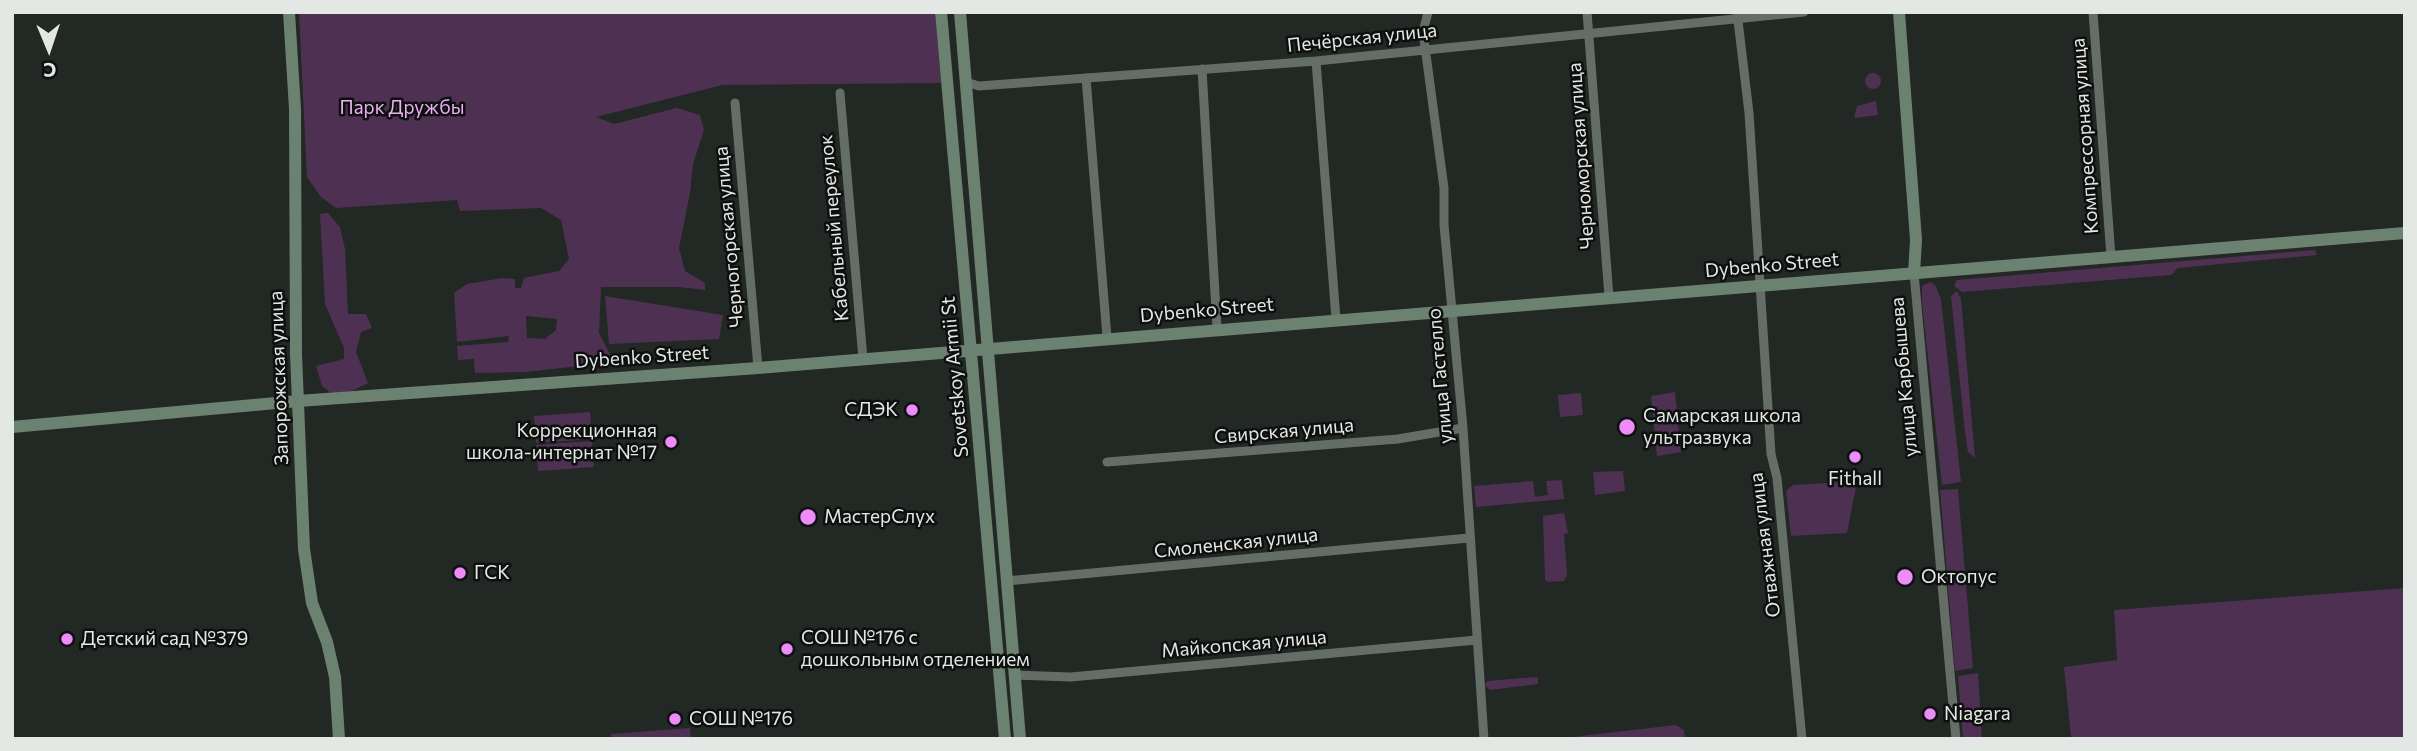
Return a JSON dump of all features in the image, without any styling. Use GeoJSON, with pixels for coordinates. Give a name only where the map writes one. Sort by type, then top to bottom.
{"type":"FeatureCollection","features":[{"type":"Feature","properties":{"kind":"main road","name":"Запорожская улица"},"geometry":{"type":"LineString","coordinates":[[289,12],[295,127],[298,401],[304,549],[312,603],[327,642],[335,677],[339,739]]}},
{"type":"Feature","properties":{"kind":"main road","name":"Sovetskoy Armii St"},"geometry":{"type":"LineString","coordinates":[[941,12],[1005,739]]}},
{"type":"Feature","properties":{"kind":"main road","name":"Sovetskoy Armii St"},"geometry":{"type":"LineString","coordinates":[[960,12],[1020,739]]}},
{"type":"Feature","properties":{"kind":"main road","name":"улица Карбышева"},"geometry":{"type":"LineString","coordinates":[[1899,12],[1916,240],[1913,273]]}},
{"type":"Feature","properties":{"kind":"main road"},"geometry":{"type":"LineString","coordinates":[[947,83],[966,82]]}},
{"type":"Feature","properties":{"kind":"main road","name":"Dybenko Street"},"geometry":{"type":"LineString","coordinates":[[12,427],[298,401],[758,368],[972,348],[2405,233]]}},
{"type":"Feature","properties":{"kind":"street","name":"улица Гастелло"},"geometry":{"type":"LineString","coordinates":[[1428,12],[1423,32],[1444,187],[1444,225],[1462,428],[1484,739]]}},
{"type":"Feature","properties":{"kind":"street","name":"Черноморская улица"},"geometry":{"type":"LineString","coordinates":[[1587,12],[1609,297]]}},
{"type":"Feature","properties":{"kind":"street","name":"Печёрская улица"},"geometry":{"type":"LineString","coordinates":[[966,82],[979,86],[1316,61],[1590,34],[1737,15],[1804,12]]}},
{"type":"Feature","properties":{"kind":"street","name":"Компрессорная улица"},"geometry":{"type":"LineString","coordinates":[[2093,12],[2111,257]]}},
{"type":"Feature","properties":{"kind":"street","name":"Отважная улица"},"geometry":{"type":"LineString","coordinates":[[1737,15],[1749,113],[1771,454],[1777,478],[1802,739]]}},
{"type":"Feature","properties":{"kind":"street"},"geometry":{"type":"LineString","coordinates":[[1316,61],[1336,319]]}},
{"type":"Feature","properties":{"kind":"street"},"geometry":{"type":"LineString","coordinates":[[1202,69],[1217,328]]}},
{"type":"Feature","properties":{"kind":"street"},"geometry":{"type":"LineString","coordinates":[[1086,78],[1107,337]]}},
{"type":"Feature","properties":{"kind":"street","name":"Кабельный переулок"},"geometry":{"type":"LineString","coordinates":[[840,93],[863,359]]}},
{"type":"Feature","properties":{"kind":"street","name":"Черногорская улица"},"geometry":{"type":"LineString","coordinates":[[735,103],[758,368]]}},
{"type":"Feature","properties":{"kind":"street","name":"улица Карбышева"},"geometry":{"type":"LineString","coordinates":[[1913,273],[1956,739]]}},
{"type":"Feature","properties":{"kind":"street","name":"Свирская улица"},"geometry":{"type":"LineString","coordinates":[[1107,461],[1398,439],[1462,428]]}},
{"type":"Feature","properties":{"kind":"street","name":"Смоленская улица"},"geometry":{"type":"LineString","coordinates":[[1006,581],[1469,538]]}},
{"type":"Feature","properties":{"kind":"street","name":"Майкопская улица"},"geometry":{"type":"LineString","coordinates":[[1014,675],[1072,677],[1476,640]]}},
{"type":"Feature","properties":{"kind":"green space","name":"Парк Дружбы"},"geometry":{"type":"Polygon","coordinates":[[[299,12],[935,12],[941,83],[722,85],[596,117],[614,124],[677,108],[700,115],[704,130],[693,164],[679,248],[685,271],[705,283],[705,290],[679,287],[601,287],[599,333],[614,362],[526,372],[475,373],[474,359],[458,360],[457,346],[508,342],[509,336],[457,342],[454,293],[467,284],[502,278],[515,279],[515,288],[521,288],[524,278],[559,271],[569,259],[561,220],[541,208],[460,211],[457,200],[336,208],[321,197],[307,177],[299,12]],[[526,316],[527,338],[545,339],[556,330],[557,319],[526,316]]]}},
{"type":"Feature","properties":{"kind":"green space"},"geometry":{"type":"Polygon","coordinates":[[[1873,73],[1879,75],[1879,87],[1873,89],[1867,87],[1865,81],[1867,75],[1873,73]]]}},
{"type":"Feature","properties":{"kind":"green space"},"geometry":{"type":"Polygon","coordinates":[[[1876,101],[1878,115],[1854,118],[1857,106],[1876,101]]]}},
{"type":"Feature","properties":{"kind":"green space"},"geometry":{"type":"Polygon","coordinates":[[[328,213],[340,227],[345,249],[348,314],[366,314],[372,328],[361,332],[356,352],[368,383],[352,391],[331,393],[322,386],[316,366],[344,359],[344,348],[325,304],[320,214],[328,213]]]}},
{"type":"Feature","properties":{"kind":"green space"},"geometry":{"type":"Polygon","coordinates":[[[2315,250],[2317,255],[2178,268],[2171,275],[1962,292],[1954,286],[1957,280],[2315,250]]]}},
{"type":"Feature","properties":{"kind":"green space"},"geometry":{"type":"Polygon","coordinates":[[[1930,282],[1935,285],[1941,299],[1961,482],[1942,485],[1922,302],[1922,286],[1930,282]]]}},
{"type":"Feature","properties":{"kind":"green space"},"geometry":{"type":"Polygon","coordinates":[[[1957,291],[1961,299],[1975,458],[1968,452],[1965,432],[1951,296],[1957,291]]]}},
{"type":"Feature","properties":{"kind":"green space"},"geometry":{"type":"Polygon","coordinates":[[[605,296],[723,315],[719,339],[609,344],[605,296]]]}},
{"type":"Feature","properties":{"kind":"green space"},"geometry":{"type":"Polygon","coordinates":[[[1675,392],[1681,452],[1657,456],[1651,396],[1675,392]]]}},
{"type":"Feature","properties":{"kind":"green space"},"geometry":{"type":"Polygon","coordinates":[[[1581,393],[1583,415],[1560,417],[1558,395],[1581,393]]]}},
{"type":"Feature","properties":{"kind":"green space"},"geometry":{"type":"Polygon","coordinates":[[[590,412],[592,439],[536,443],[534,416],[590,412]]]}},
{"type":"Feature","properties":{"kind":"green space"},"geometry":{"type":"Polygon","coordinates":[[[592,441],[594,467],[538,471],[536,445],[592,441]]]}},
{"type":"Feature","properties":{"kind":"green space"},"geometry":{"type":"Polygon","coordinates":[[[1623,471],[1625,491],[1595,495],[1593,472],[1623,471]]]}},
{"type":"Feature","properties":{"kind":"green space"},"geometry":{"type":"Polygon","coordinates":[[[1562,480],[1564,499],[1476,507],[1474,486],[1533,481],[1535,497],[1548,495],[1546,481],[1562,480]]]}},
{"type":"Feature","properties":{"kind":"green space"},"geometry":{"type":"Polygon","coordinates":[[[1843,482],[1856,487],[1847,533],[1791,536],[1786,491],[1793,485],[1843,482]]]}},
{"type":"Feature","properties":{"kind":"green space"},"geometry":{"type":"Polygon","coordinates":[[[1958,489],[1973,668],[1955,671],[1940,490],[1958,489]]]}},
{"type":"Feature","properties":{"kind":"green space"},"geometry":{"type":"Polygon","coordinates":[[[1564,513],[1568,533],[1564,534],[1567,575],[1564,581],[1548,582],[1545,580],[1543,516],[1564,513]]]}},
{"type":"Feature","properties":{"kind":"green space"},"geometry":{"type":"Polygon","coordinates":[[[2405,588],[2405,739],[2059,739],[2071,737],[2064,667],[2117,660],[2114,610],[2405,588]]]}},
{"type":"Feature","properties":{"kind":"green space"},"geometry":{"type":"Polygon","coordinates":[[[1978,673],[1982,739],[1963,739],[1958,676],[1978,673]]]}},
{"type":"Feature","properties":{"kind":"green space"},"geometry":{"type":"Polygon","coordinates":[[[1538,678],[1538,684],[1490,690],[1484,685],[1488,681],[1538,678]]]}},
{"type":"Feature","properties":{"kind":"green space"},"geometry":{"type":"Polygon","coordinates":[[[1676,725],[1684,730],[1685,739],[1555,739],[1676,725]]]}},
{"type":"Feature","properties":{"kind":"green space"},"geometry":{"type":"Polygon","coordinates":[[[690,728],[691,739],[612,739],[611,734],[690,728]]]}},
{"type":"Feature","properties":{"kind":"place","name":"СДЭК"},"geometry":{"type":"Point","coordinates":[912,410]}},
{"type":"Feature","properties":{"kind":"place","name":"Самарская школа ультразвука"},"geometry":{"type":"Point","coordinates":[1627,427]}},
{"type":"Feature","properties":{"kind":"place","name":"Коррекционная школа-интернат №17"},"geometry":{"type":"Point","coordinates":[671,442]}},
{"type":"Feature","properties":{"kind":"place","name":"Fithall"},"geometry":{"type":"Point","coordinates":[1855,457]}},
{"type":"Feature","properties":{"kind":"place","name":"МастерСлух"},"geometry":{"type":"Point","coordinates":[808,517]}},
{"type":"Feature","properties":{"kind":"place","name":"ГСК"},"geometry":{"type":"Point","coordinates":[460,573]}},
{"type":"Feature","properties":{"kind":"place","name":"Октопус"},"geometry":{"type":"Point","coordinates":[1905,577]}},
{"type":"Feature","properties":{"kind":"place","name":"Детский сад №379"},"geometry":{"type":"Point","coordinates":[67,639]}},
{"type":"Feature","properties":{"kind":"place","name":"СОШ №176 с дошкольным отделением"},"geometry":{"type":"Point","coordinates":[787,649]}},
{"type":"Feature","properties":{"kind":"place","name":"Niagara"},"geometry":{"type":"Point","coordinates":[1930,714]}},
{"type":"Feature","properties":{"kind":"place","name":"СОШ №176"},"geometry":{"type":"Point","coordinates":[675,719]}}]}
